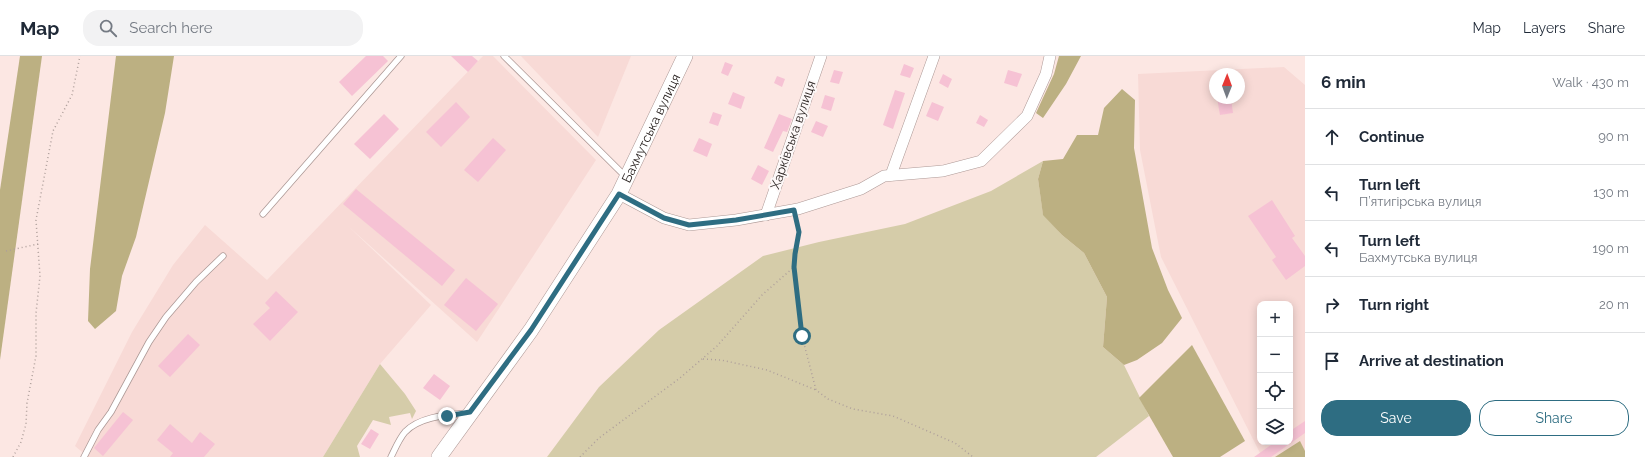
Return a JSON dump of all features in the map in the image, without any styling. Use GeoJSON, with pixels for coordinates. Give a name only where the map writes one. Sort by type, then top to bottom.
{"type":"FeatureCollection","features":[{"type":"Feature","properties":{"kind":"main road","name":"Бахмутська вулиця"},"geometry":{"type":"LineString","coordinates":[[439,457],[470,412],[531,330],[619,194],[685,56]]}},
{"type":"Feature","properties":{"kind":"street","name":"Харківська вулиця"},"geometry":{"type":"LineString","coordinates":[[766,215],[821,56]]}},
{"type":"Feature","properties":{"kind":"street"},"geometry":{"type":"LineString","coordinates":[[891,175],[934,56]]}},
{"type":"Feature","properties":{"kind":"street"},"geometry":{"type":"LineString","coordinates":[[619,194],[664,218],[689,225],[736,220],[794,210],[861,189],[884,176],[943,171],[981,161],[1026,116],[1046,74],[1050,56]]}},
{"type":"Feature","properties":{"kind":"lane"},"geometry":{"type":"LineString","coordinates":[[263,214],[401,56]]}},
{"type":"Feature","properties":{"kind":"lane"},"geometry":{"type":"LineString","coordinates":[[504,56],[627,178]]}},
{"type":"Feature","properties":{"kind":"lane"},"geometry":{"type":"LineString","coordinates":[[84,457],[98,430],[111,412],[149,342],[166,317],[196,282],[223,256]]}},
{"type":"Feature","properties":{"kind":"lane"},"geometry":{"type":"LineString","coordinates":[[391,457],[405,432],[414,425],[430,419],[470,412]]}},
{"type":"Feature","properties":{"kind":"path"},"geometry":{"type":"LineString","coordinates":[[13,457],[21,442],[26,424],[27,402],[36,356],[36,313],[40,276],[36,220],[53,131],[72,95],[80,56]]}},
{"type":"Feature","properties":{"kind":"path"},"geometry":{"type":"LineString","coordinates":[[794,210],[799,232],[794,267],[802,336],[816,390]]}},
{"type":"Feature","properties":{"kind":"path"},"geometry":{"type":"LineString","coordinates":[[6,251],[38,244]]}},
{"type":"Feature","properties":{"kind":"path"},"geometry":{"type":"LineString","coordinates":[[580,457],[599,438],[680,378],[717,346],[762,295],[794,267]]}},
{"type":"Feature","properties":{"kind":"path"},"geometry":{"type":"LineString","coordinates":[[702,359],[721,360],[767,370],[816,390],[828,399],[853,409],[893,416],[955,443],[973,457]]}},
{"type":"Feature","properties":{"kind":"shaded area"},"geometry":{"type":"Polygon","coordinates":[[[20,56],[42,56],[0,360],[0,190],[20,56]]]}},
{"type":"Feature","properties":{"kind":"shaded area"},"geometry":{"type":"Polygon","coordinates":[[[116,56],[174,56],[165,113],[136,237],[122,276],[116,311],[95,329],[88,321],[90,269],[116,56]]]}},
{"type":"Feature","properties":{"kind":"shaded area"},"geometry":{"type":"Polygon","coordinates":[[[483,56],[493,56],[596,160],[477,342],[348,226],[431,305],[380,364],[323,457],[88,457],[75,446],[132,332],[173,265],[205,225],[267,280],[483,56]]]}},
{"type":"Feature","properties":{"kind":"shaded area"},"geometry":{"type":"Polygon","coordinates":[[[521,56],[631,56],[598,137],[521,56]]]}},
{"type":"Feature","properties":{"kind":"shaded area"},"geometry":{"type":"Polygon","coordinates":[[[1059,56],[1081,56],[1066,84],[1043,118],[1036,113],[1054,74],[1059,56]]]}},
{"type":"Feature","properties":{"kind":"shaded area"},"geometry":{"type":"Polygon","coordinates":[[[1284,67],[1305,85],[1305,457],[1262,457],[1161,257],[1140,150],[1138,74],[1209,71],[1209,104],[1245,104],[1245,69],[1284,67]]]}},
{"type":"Feature","properties":{"kind":"shaded area"},"geometry":{"type":"Polygon","coordinates":[[[1122,89],[1135,100],[1134,148],[1152,248],[1168,290],[1182,318],[1162,343],[1137,360],[1124,365],[1103,347],[1107,297],[1084,253],[1062,235],[1043,215],[1038,179],[1043,161],[1063,159],[1077,135],[1098,135],[1104,108],[1122,89]]]}},
{"type":"Feature","properties":{"kind":"shaded area"},"geometry":{"type":"Polygon","coordinates":[[[1043,161],[1038,179],[1043,214],[1062,235],[1084,253],[1107,297],[1103,347],[1124,365],[1149,416],[1096,457],[547,457],[599,387],[659,330],[763,256],[819,242],[905,224],[991,191],[1043,161]]]}},
{"type":"Feature","properties":{"kind":"shaded area"},"geometry":{"type":"Polygon","coordinates":[[[1192,345],[1245,441],[1220,457],[1173,457],[1139,398],[1192,345]]]}},
{"type":"Feature","properties":{"kind":"shaded area"},"geometry":{"type":"Polygon","coordinates":[[[380,364],[405,394],[416,411],[412,419],[410,413],[389,417],[391,425],[373,420],[357,446],[360,457],[323,457],[380,364]]]}},
{"type":"Feature","properties":{"kind":"shaded area"},"geometry":{"type":"Polygon","coordinates":[[[1300,441],[1305,451],[1305,457],[1275,457],[1300,441]]]}},
{"type":"Feature","properties":{"kind":"building"},"geometry":{"type":"Polygon","coordinates":[[[366,56],[383,56],[388,61],[352,96],[339,82],[366,56]]]}},
{"type":"Feature","properties":{"kind":"building"},"geometry":{"type":"Polygon","coordinates":[[[451,56],[472,56],[478,61],[468,72],[451,56]]]}},
{"type":"Feature","properties":{"kind":"building"},"geometry":{"type":"Polygon","coordinates":[[[725,62],[733,65],[728,76],[721,73],[725,62]]]}},
{"type":"Feature","properties":{"kind":"building"},"geometry":{"type":"Polygon","coordinates":[[[904,64],[914,68],[910,78],[900,75],[904,64]]]}},
{"type":"Feature","properties":{"kind":"building"},"geometry":{"type":"Polygon","coordinates":[[[834,70],[843,72],[839,84],[830,82],[834,70]]]}},
{"type":"Feature","properties":{"kind":"building"},"geometry":{"type":"Polygon","coordinates":[[[1008,70],[1022,74],[1017,87],[1004,83],[1008,70]]]}},
{"type":"Feature","properties":{"kind":"building"},"geometry":{"type":"Polygon","coordinates":[[[943,74],[952,79],[948,88],[939,83],[943,74]]]}},
{"type":"Feature","properties":{"kind":"building"},"geometry":{"type":"Polygon","coordinates":[[[777,76],[785,79],[782,87],[774,83],[777,76]]]}},
{"type":"Feature","properties":{"kind":"building"},"geometry":{"type":"Polygon","coordinates":[[[895,90],[905,93],[893,129],[883,125],[895,90]]]}},
{"type":"Feature","properties":{"kind":"building"},"geometry":{"type":"Polygon","coordinates":[[[733,92],[745,97],[741,109],[728,104],[733,92]]]}},
{"type":"Feature","properties":{"kind":"building"},"geometry":{"type":"Polygon","coordinates":[[[825,95],[835,98],[831,111],[821,108],[825,95]]]}},
{"type":"Feature","properties":{"kind":"building"},"geometry":{"type":"Polygon","coordinates":[[[456,102],[470,117],[441,147],[426,132],[456,102]]]}},
{"type":"Feature","properties":{"kind":"building"},"geometry":{"type":"Polygon","coordinates":[[[932,102],[944,107],[938,121],[926,116],[932,102]]]}},
{"type":"Feature","properties":{"kind":"building"},"geometry":{"type":"Polygon","coordinates":[[[1218,104],[1232,104],[1233,113],[1220,115],[1218,104]]]}},
{"type":"Feature","properties":{"kind":"building"},"geometry":{"type":"Polygon","coordinates":[[[713,112],[722,115],[718,126],[709,123],[713,112]]]}},
{"type":"Feature","properties":{"kind":"building"},"geometry":{"type":"Polygon","coordinates":[[[384,114],[399,129],[370,159],[354,144],[384,114]]]}},
{"type":"Feature","properties":{"kind":"building"},"geometry":{"type":"Polygon","coordinates":[[[779,114],[792,119],[787,132],[783,131],[773,152],[764,148],[779,114]]]}},
{"type":"Feature","properties":{"kind":"building"},"geometry":{"type":"Polygon","coordinates":[[[980,115],[988,120],[984,127],[976,123],[980,115]]]}},
{"type":"Feature","properties":{"kind":"building"},"geometry":{"type":"Polygon","coordinates":[[[816,121],[828,126],[823,137],[811,132],[816,121]]]}},
{"type":"Feature","properties":{"kind":"building"},"geometry":{"type":"Polygon","coordinates":[[[493,138],[506,150],[478,182],[464,170],[493,138]]]}},
{"type":"Feature","properties":{"kind":"building"},"geometry":{"type":"Polygon","coordinates":[[[699,138],[712,144],[707,157],[693,151],[699,138]]]}},
{"type":"Feature","properties":{"kind":"building"},"geometry":{"type":"Polygon","coordinates":[[[758,165],[769,171],[762,185],[751,179],[758,165]]]}},
{"type":"Feature","properties":{"kind":"building"},"geometry":{"type":"Polygon","coordinates":[[[356,189],[455,270],[442,286],[343,204],[356,189]]]}},
{"type":"Feature","properties":{"kind":"building"},"geometry":{"type":"Polygon","coordinates":[[[1272,200],[1295,236],[1292,238],[1305,256],[1305,266],[1286,280],[1272,260],[1276,257],[1248,216],[1272,200]]]}},
{"type":"Feature","properties":{"kind":"building"},"geometry":{"type":"Polygon","coordinates":[[[466,278],[498,304],[476,331],[444,305],[466,278]]]}},
{"type":"Feature","properties":{"kind":"building"},"geometry":{"type":"Polygon","coordinates":[[[276,291],[298,312],[270,341],[253,324],[270,308],[265,303],[276,291]]]}},
{"type":"Feature","properties":{"kind":"building"},"geometry":{"type":"Polygon","coordinates":[[[188,334],[200,345],[170,377],[158,366],[188,334]]]}},
{"type":"Feature","properties":{"kind":"building"},"geometry":{"type":"Polygon","coordinates":[[[434,374],[450,386],[440,400],[423,388],[434,374]]]}},
{"type":"Feature","properties":{"kind":"building"},"geometry":{"type":"Polygon","coordinates":[[[123,412],[133,420],[103,456],[94,448],[123,412]]]}},
{"type":"Feature","properties":{"kind":"building"},"geometry":{"type":"Polygon","coordinates":[[[1305,421],[1305,433],[1293,441],[1293,429],[1305,421]]]}},
{"type":"Feature","properties":{"kind":"building"},"geometry":{"type":"Polygon","coordinates":[[[170,424],[192,443],[200,432],[215,444],[204,457],[170,457],[173,453],[157,440],[170,424]]]}},
{"type":"Feature","properties":{"kind":"building"},"geometry":{"type":"Polygon","coordinates":[[[371,429],[379,434],[370,449],[361,444],[371,429]]]}},
{"type":"Feature","properties":{"kind":"building"},"geometry":{"type":"Polygon","coordinates":[[[1271,445],[1288,445],[1271,457],[1254,457],[1271,445]]]}},
{"type":"Feature","properties":{"kind":"route"},"geometry":{"type":"LineString","coordinates":[[447,416],[470,412],[531,330],[619,194],[664,218],[689,225],[736,220],[794,210],[798,222],[799,232],[794,267],[802,336]]}}]}
